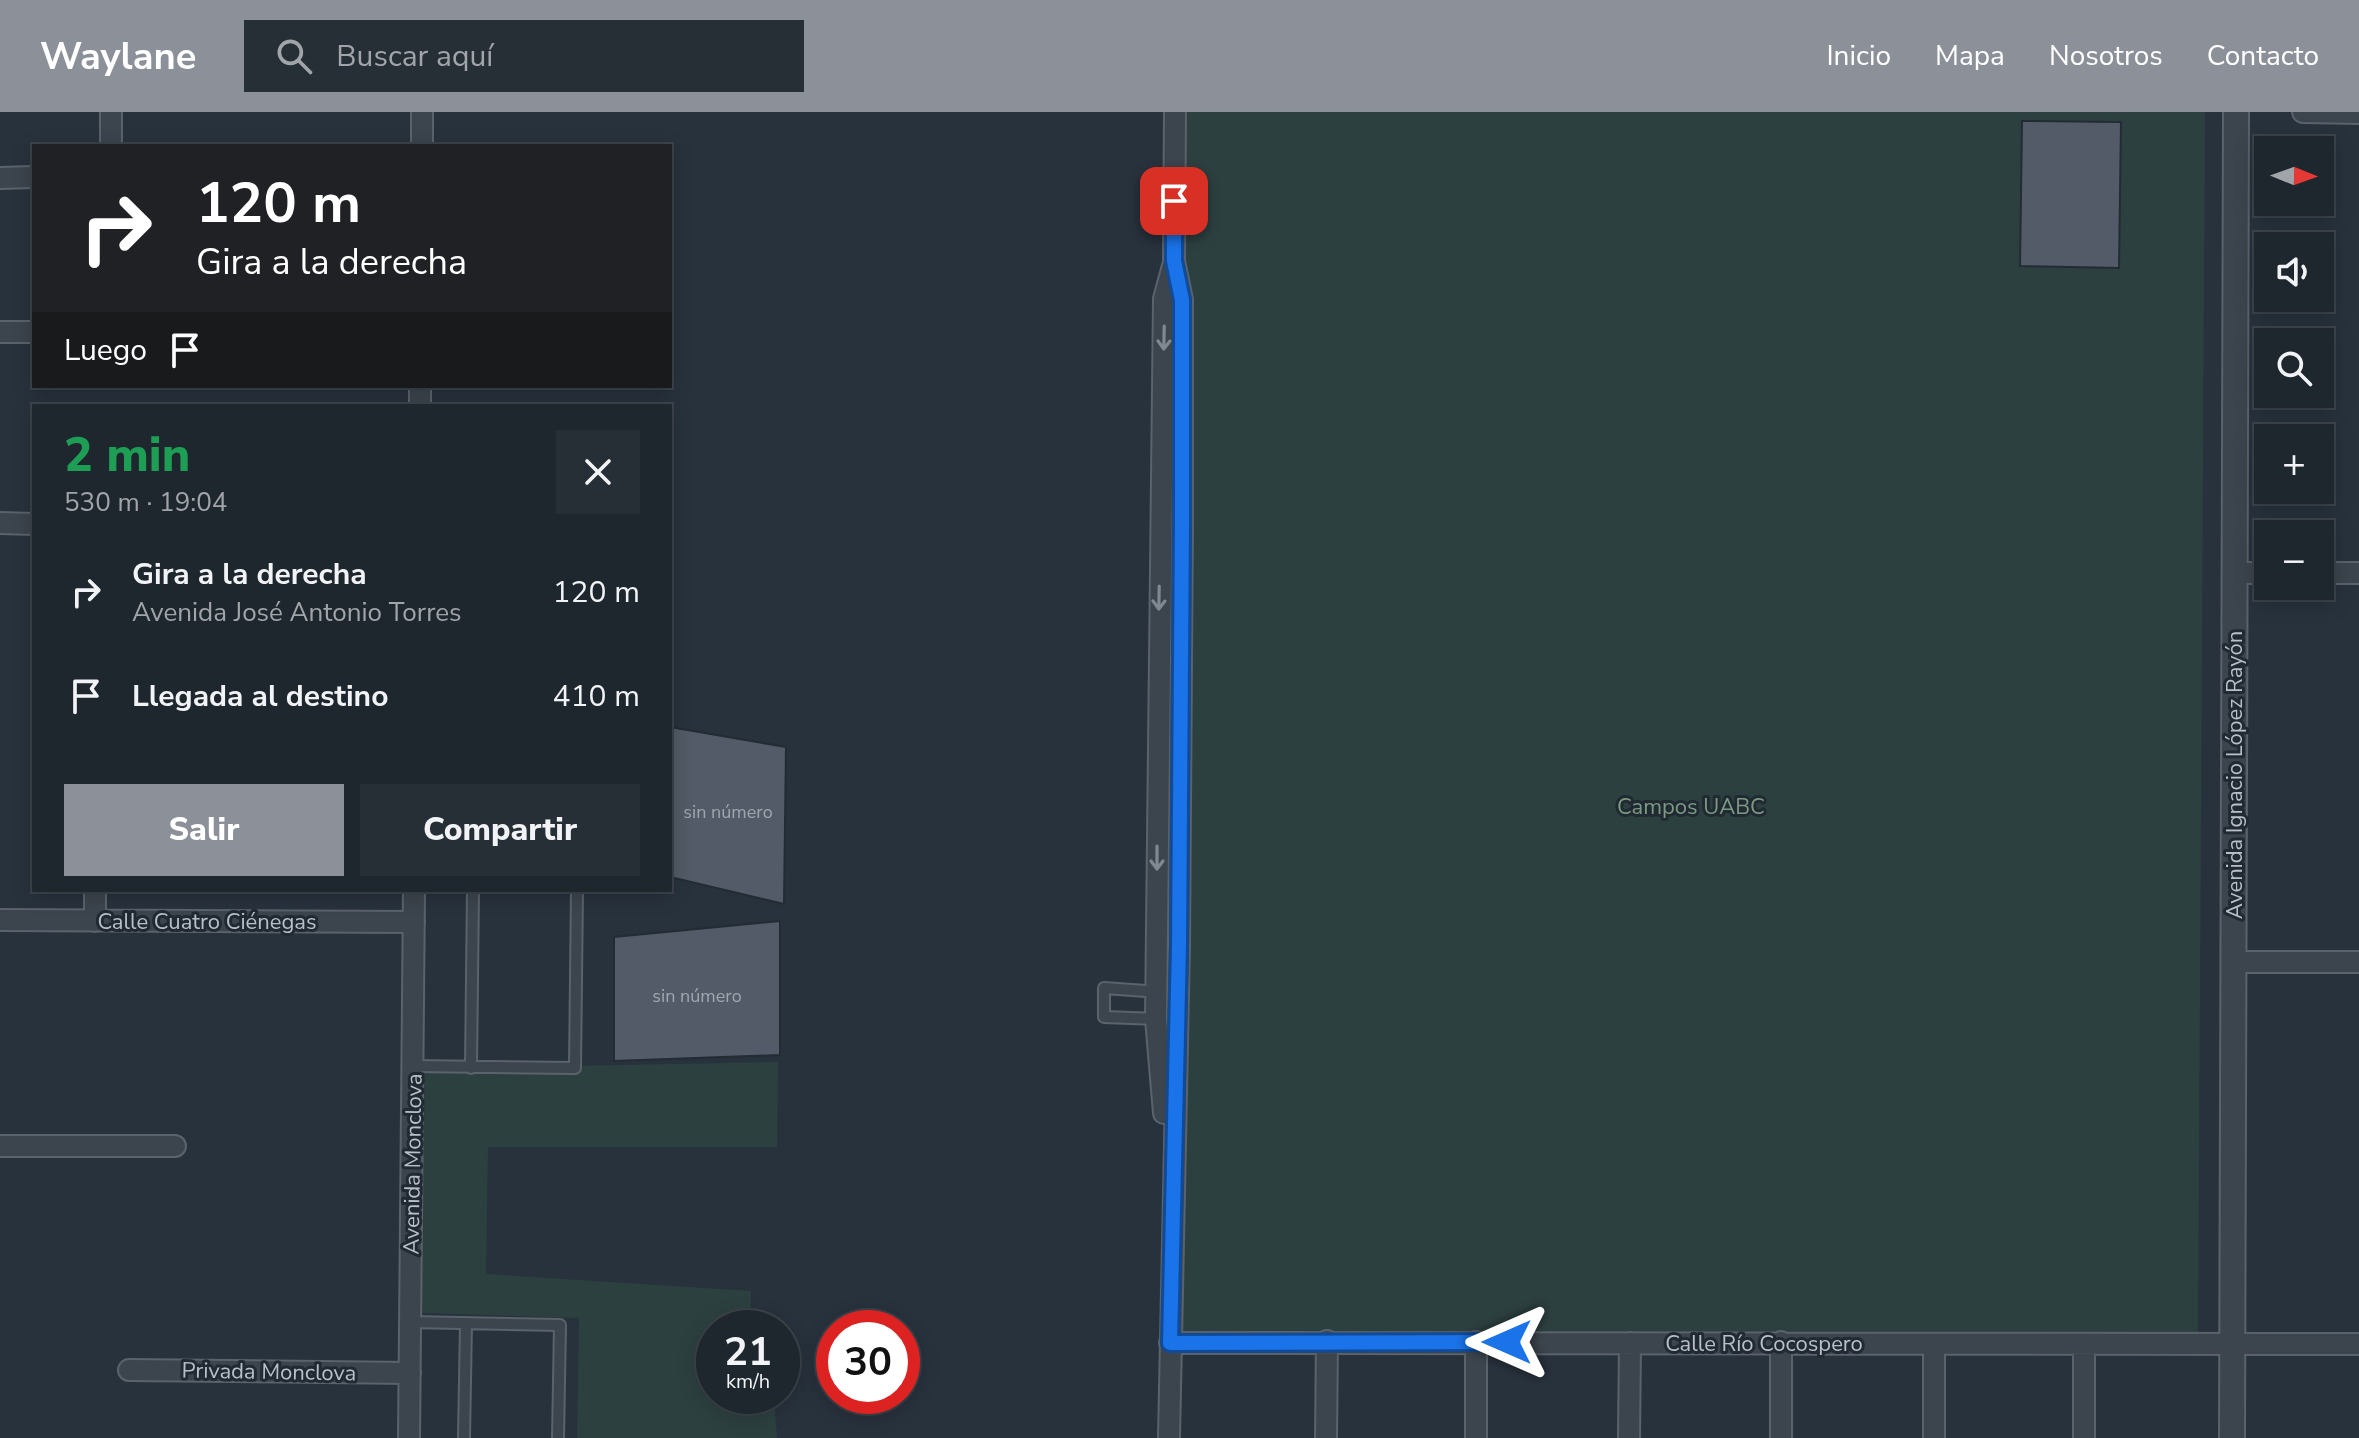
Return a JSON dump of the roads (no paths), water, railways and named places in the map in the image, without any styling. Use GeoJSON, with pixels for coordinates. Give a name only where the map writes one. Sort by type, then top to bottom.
{"type":"FeatureCollection","features":[{"type":"Feature","properties":{"kind":"street"},"geometry":{"type":"LineString","coordinates":[[111,112],[111,144]]}},
{"type":"Feature","properties":{"kind":"street"},"geometry":{"type":"LineString","coordinates":[[422,112],[422,144]]}},
{"type":"Feature","properties":{"kind":"street"},"geometry":{"type":"LineString","coordinates":[[1169,1438],[1178,993],[1182,520],[1182,300],[1174,261],[1175,112]]}},
{"type":"Feature","properties":{"kind":"street","name":"Avenida Ignacio López Rayón"},"geometry":{"type":"LineString","coordinates":[[2232,1438],[2236,112]]}},
{"type":"Feature","properties":{"kind":"street"},"geometry":{"type":"LineString","coordinates":[[2303,112],[2359,113]]}},
{"type":"Feature","properties":{"kind":"street"},"geometry":{"type":"LineString","coordinates":[[0,178],[32,177]]}},
{"type":"Feature","properties":{"kind":"street"},"geometry":{"type":"LineString","coordinates":[[1174,261],[1164,299],[1156,1019],[1166,1131],[1175,1163]]}},
{"type":"Feature","properties":{"kind":"street"},"geometry":{"type":"LineString","coordinates":[[0,332],[32,332]]}},
{"type":"Feature","properties":{"kind":"street"},"geometry":{"type":"LineString","coordinates":[[1160,522],[1182,520]]}},
{"type":"Feature","properties":{"kind":"street"},"geometry":{"type":"LineString","coordinates":[[0,523],[32,524]]}},
{"type":"Feature","properties":{"kind":"street"},"geometry":{"type":"LineString","coordinates":[[2233,573],[2254,573]]}},
{"type":"Feature","properties":{"kind":"street"},"geometry":{"type":"LineString","coordinates":[[2334,573],[2359,573]]}},
{"type":"Feature","properties":{"kind":"street"},"geometry":{"type":"LineString","coordinates":[[1157,735],[1180,733]]}},
{"type":"Feature","properties":{"kind":"street"},"geometry":{"type":"LineString","coordinates":[[95,892],[95,921]]}},
{"type":"Feature","properties":{"kind":"street","name":"Avenida Monclova"},"geometry":{"type":"LineString","coordinates":[[409,1438],[414,892]]}},
{"type":"Feature","properties":{"kind":"street","name":"Calle Cuatro Ciénegas"},"geometry":{"type":"LineString","coordinates":[[0,920],[414,922]]}},
{"type":"Feature","properties":{"kind":"street"},"geometry":{"type":"LineString","coordinates":[[2234,962],[2359,962]]}},
{"type":"Feature","properties":{"kind":"street"},"geometry":{"type":"LineString","coordinates":[[0,1146],[175,1146]]}},
{"type":"Feature","properties":{"kind":"street"},"geometry":{"type":"LineString","coordinates":[[1326,1438],[1327,1341]]}},
{"type":"Feature","properties":{"kind":"street"},"geometry":{"type":"LineString","coordinates":[[1476,1342],[1476,1438]]}},
{"type":"Feature","properties":{"kind":"street"},"geometry":{"type":"LineString","coordinates":[[1781,1342],[1781,1438]]}},
{"type":"Feature","properties":{"kind":"street","name":"Calle Río Cocospero"},"geometry":{"type":"LineString","coordinates":[[1170,1343],[2359,1344]]}},
{"type":"Feature","properties":{"kind":"street"},"geometry":{"type":"LineString","coordinates":[[1629,1438],[1630,1343]]}},
{"type":"Feature","properties":{"kind":"street"},"geometry":{"type":"LineString","coordinates":[[1934,1344],[1934,1438]]}},
{"type":"Feature","properties":{"kind":"street"},"geometry":{"type":"LineString","coordinates":[[2084,1345],[2084,1438]]}},
{"type":"Feature","properties":{"kind":"street","name":"Privada Monclova"},"geometry":{"type":"LineString","coordinates":[[129,1370],[410,1373]]}},
{"type":"Feature","properties":{"kind":"lane"},"geometry":{"type":"LineString","coordinates":[[471,1068],[473,892]]}},
{"type":"Feature","properties":{"kind":"lane"},"geometry":{"type":"LineString","coordinates":[[413,1066],[575,1068],[577,892]]}},
{"type":"Feature","properties":{"kind":"lane"},"geometry":{"type":"LineString","coordinates":[[1177,1020],[1104,1017],[1104,988],[1178,993]]}},
{"type":"Feature","properties":{"kind":"lane"},"geometry":{"type":"LineString","coordinates":[[410,1322],[560,1325],[558,1438]]}},
{"type":"Feature","properties":{"kind":"lane"},"geometry":{"type":"LineString","coordinates":[[464,1438],[466,1323]]}},
{"type":"Feature","properties":{"kind":"park label","name":"Campos UABC"},"geometry":{"type":"Point","coordinates":[1691,806]}}]}
